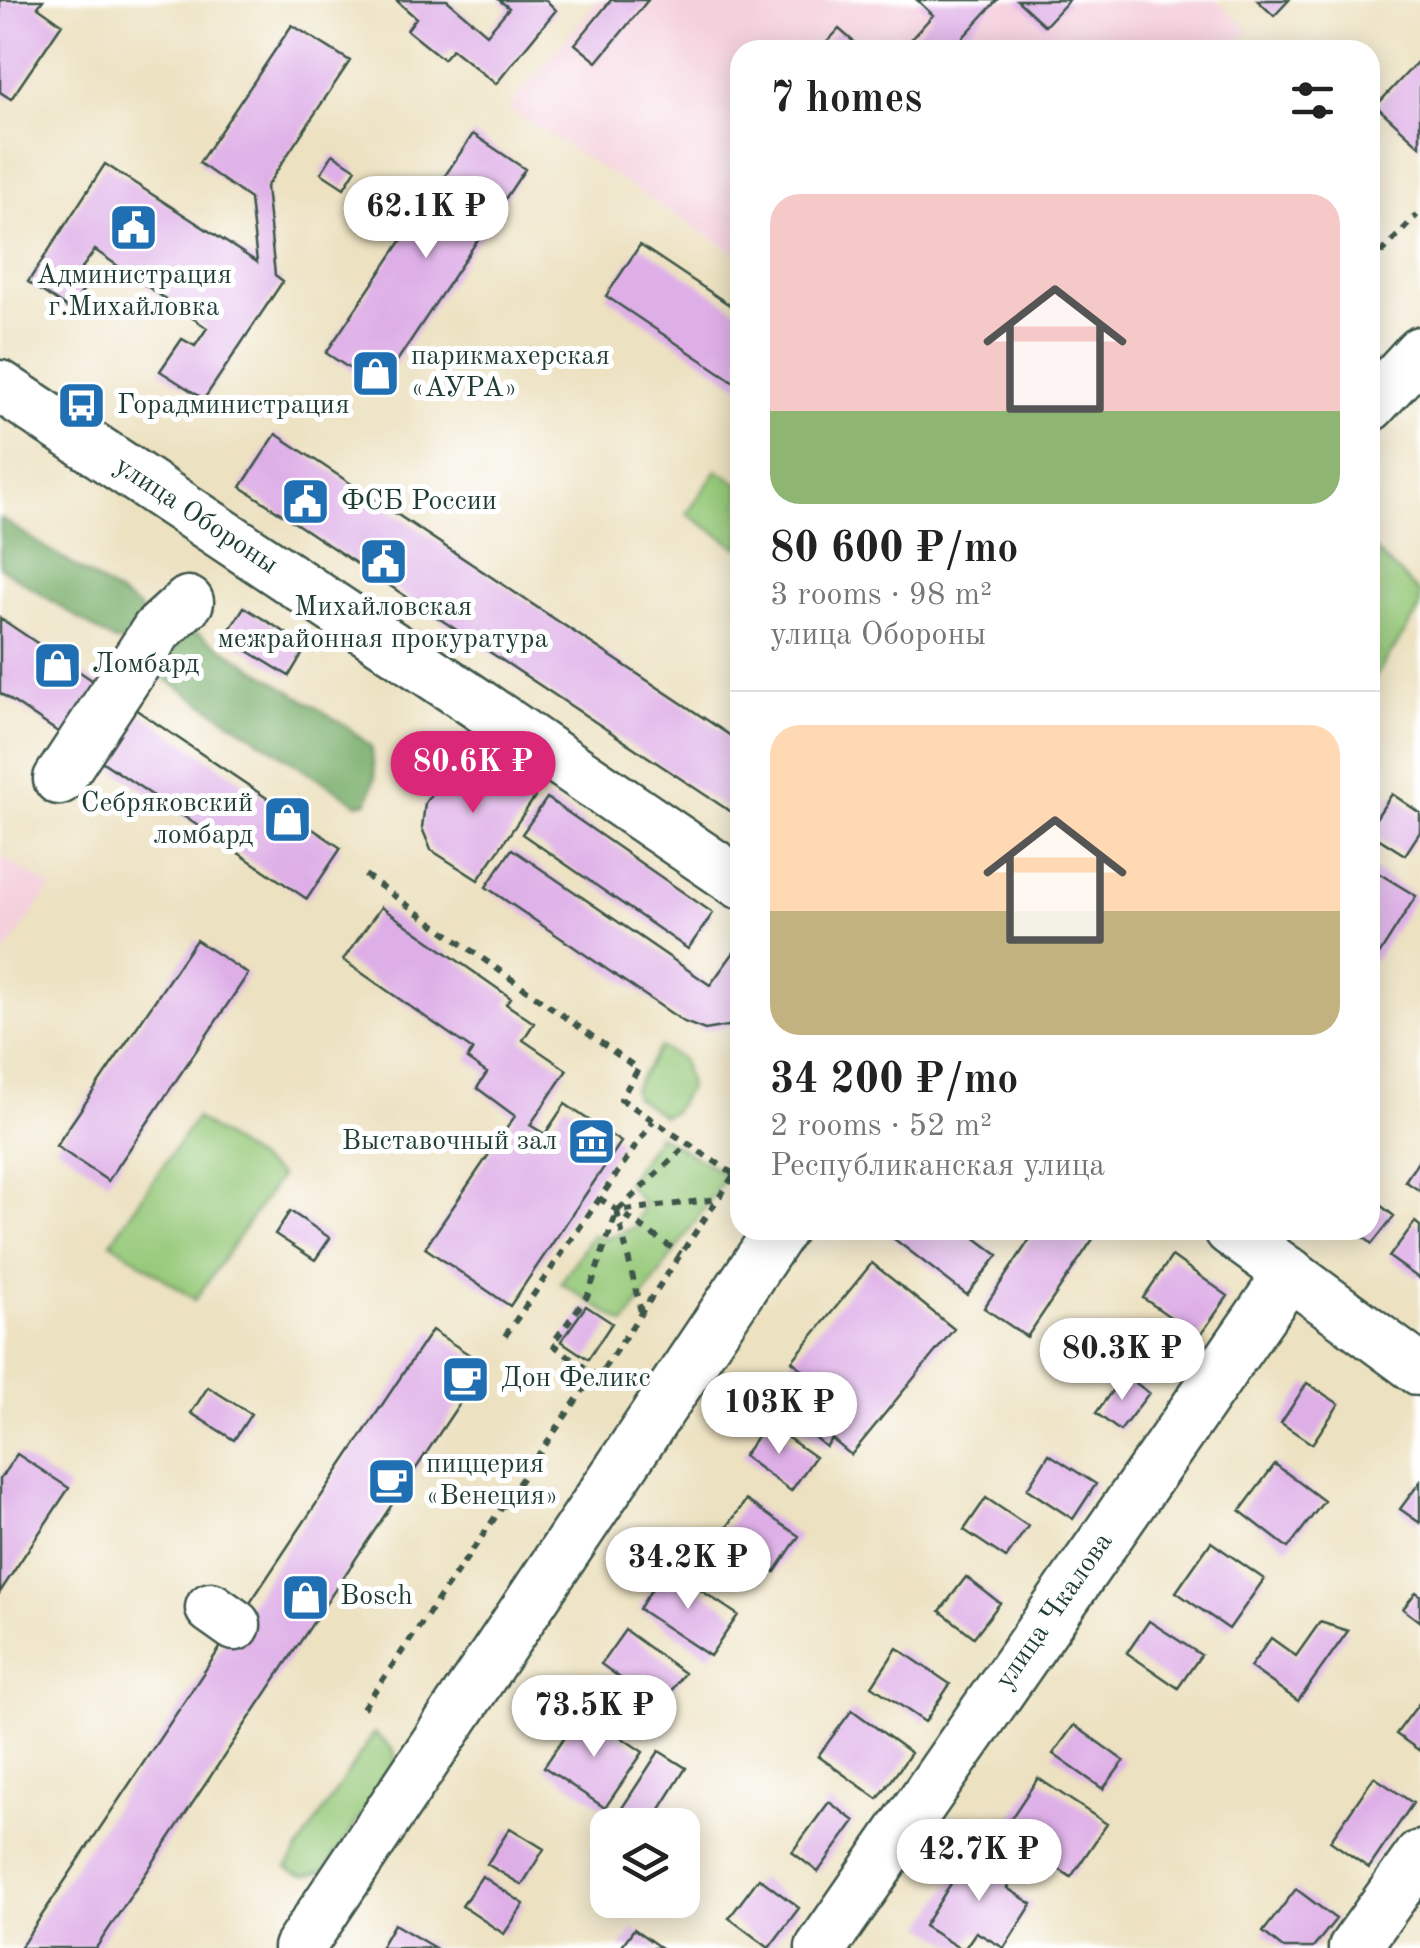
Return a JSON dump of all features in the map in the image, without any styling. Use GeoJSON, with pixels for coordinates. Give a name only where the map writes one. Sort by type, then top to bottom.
{"type":"FeatureCollection","features":[{"type":"Feature","properties":{"kind":"street"},"geometry":{"type":"LineString","coordinates":[[1380,395],[1420,352]]}},
{"type":"Feature","properties":{"kind":"street","name":"улица Обороны"},"geometry":{"type":"LineString","coordinates":[[0,386],[730,876]]}},
{"type":"Feature","properties":{"kind":"street"},"geometry":{"type":"LineString","coordinates":[[59,779],[157,630],[188,602]]}},
{"type":"Feature","properties":{"kind":"street"},"geometry":{"type":"LineString","coordinates":[[300,1948],[773,1240]]}},
{"type":"Feature","properties":{"kind":"street"},"geometry":{"type":"LineString","coordinates":[[1244,1240],[1416,1360]]}},
{"type":"Feature","properties":{"kind":"street","name":"улица Чкалова"},"geometry":{"type":"LineString","coordinates":[[822,1948],[1290,1273]]}},
{"type":"Feature","properties":{"kind":"street"},"geometry":{"type":"LineString","coordinates":[[1354,1948],[1420,1856]]}},
{"type":"Feature","properties":{"kind":"path"},"geometry":{"type":"LineString","coordinates":[[1380,255],[1418,215]]}},
{"type":"Feature","properties":{"kind":"path"},"geometry":{"type":"LineString","coordinates":[[365,875],[638,1070],[621,1099],[730,1171]]}},
{"type":"Feature","properties":{"kind":"path"},"geometry":{"type":"LineString","coordinates":[[505,1336],[653,1121]]}},
{"type":"Feature","properties":{"kind":"path"},"geometry":{"type":"LineString","coordinates":[[598,1377],[552,1344],[588,1295],[617,1211],[688,1144]]}},
{"type":"Feature","properties":{"kind":"path"},"geometry":{"type":"LineString","coordinates":[[363,1708],[584,1388],[598,1377],[730,1180]]}},
{"type":"Feature","properties":{"kind":"path"},"geometry":{"type":"LineString","coordinates":[[600,1198],[680,1254]]}},
{"type":"Feature","properties":{"kind":"path"},"geometry":{"type":"LineString","coordinates":[[617,1211],[718,1199]]}},
{"type":"Feature","properties":{"kind":"path"},"geometry":{"type":"LineString","coordinates":[[617,1211],[641,1313]]}},
{"type":"Feature","properties":{"kind":"shaded area"},"geometry":{"type":"Polygon","coordinates":[[[598,0],[1216,0],[1248,30],[1239,40],[730,40],[730,250],[508,109],[598,0]]]}},
{"type":"Feature","properties":{"kind":"shaded area"},"geometry":{"type":"Polygon","coordinates":[[[0,855],[51,887],[0,960],[0,855]]]}},
{"type":"Feature","properties":{"kind":"green space"},"geometry":{"type":"Polygon","coordinates":[[[717,470],[730,478],[730,542],[687,514],[717,470]]]}},
{"type":"Feature","properties":{"kind":"green space"},"geometry":{"type":"Polygon","coordinates":[[[0,518],[140,608],[142,617],[125,642],[115,642],[0,567],[0,518]]]}},
{"type":"Feature","properties":{"kind":"green space"},"geometry":{"type":"Polygon","coordinates":[[[1380,555],[1420,593],[1420,609],[1380,670],[1380,555]]]}},
{"type":"Feature","properties":{"kind":"green space"},"geometry":{"type":"Polygon","coordinates":[[[184,633],[198,633],[349,728],[371,747],[375,777],[368,802],[358,804],[158,672],[184,633]]]}},
{"type":"Feature","properties":{"kind":"green space"},"geometry":{"type":"Polygon","coordinates":[[[660,1047],[682,1059],[689,1087],[673,1112],[663,1116],[635,1097],[633,1089],[660,1047]]]}},
{"type":"Feature","properties":{"kind":"green space"},"geometry":{"type":"Polygon","coordinates":[[[196,1118],[280,1176],[195,1300],[111,1242],[196,1118]]]}},
{"type":"Feature","properties":{"kind":"green space"},"geometry":{"type":"Polygon","coordinates":[[[658,1135],[727,1175],[625,1324],[561,1283],[592,1235],[606,1239],[635,1227],[643,1203],[626,1183],[658,1135]]]}},
{"type":"Feature","properties":{"kind":"green space"},"geometry":{"type":"Polygon","coordinates":[[[374,1733],[394,1751],[396,1764],[325,1870],[305,1875],[287,1867],[374,1733]]]}},
{"type":"Feature","properties":{"kind":"building"},"geometry":{"type":"Polygon","coordinates":[[[0,0],[43,0],[38,7],[62,24],[11,99],[0,92],[0,0]]]}},
{"type":"Feature","properties":{"kind":"building"},"geometry":{"type":"Polygon","coordinates":[[[396,0],[447,0],[487,34],[509,8],[499,0],[546,0],[556,10],[496,84],[452,49],[443,59],[407,30],[416,18],[396,0]]]}},
{"type":"Feature","properties":{"kind":"building"},"geometry":{"type":"Polygon","coordinates":[[[611,0],[648,0],[597,62],[575,44],[611,0]]]}},
{"type":"Feature","properties":{"kind":"building"},"geometry":{"type":"Polygon","coordinates":[[[917,0],[997,0],[961,40],[910,40],[933,15],[917,0]]]}},
{"type":"Feature","properties":{"kind":"building"},"geometry":{"type":"Polygon","coordinates":[[[1017,0],[1069,0],[1045,26],[1017,0]]]}},
{"type":"Feature","properties":{"kind":"building"},"geometry":{"type":"Polygon","coordinates":[[[1257,0],[1289,0],[1274,16],[1257,0]]]}},
{"type":"Feature","properties":{"kind":"building","name":"Администрация г.Михайловка"},"geometry":{"type":"Polygon","coordinates":[[[292,25],[350,61],[266,187],[275,275],[283,281],[204,399],[160,371],[182,339],[195,346],[207,328],[95,250],[79,272],[90,280],[70,310],[28,282],[105,164],[257,262],[250,199],[199,163],[292,25]]]}},
{"type":"Feature","properties":{"kind":"building"},"geometry":{"type":"Polygon","coordinates":[[[839,29],[852,40],[829,40],[839,29]]]}},
{"type":"Feature","properties":{"kind":"building"},"geometry":{"type":"Polygon","coordinates":[[[1420,59],[1420,146],[1380,110],[1380,102],[1420,59]]]}},
{"type":"Feature","properties":{"kind":"building"},"geometry":{"type":"Polygon","coordinates":[[[473,134],[525,169],[379,388],[326,353],[473,134]]]}},
{"type":"Feature","properties":{"kind":"building"},"geometry":{"type":"Polygon","coordinates":[[[333,154],[356,169],[344,188],[321,173],[333,154]]]}},
{"type":"Feature","properties":{"kind":"building"},"geometry":{"type":"Polygon","coordinates":[[[640,245],[730,305],[730,379],[606,296],[640,245]]]}},
{"type":"Feature","properties":{"kind":"building"},"geometry":{"type":"Polygon","coordinates":[[[276,434],[730,735],[730,811],[241,487],[276,434]]]}},
{"type":"Feature","properties":{"kind":"building"},"geometry":{"type":"Polygon","coordinates":[[[244,607],[307,646],[289,676],[225,637],[244,607]]]}},
{"type":"Feature","properties":{"kind":"building"},"geometry":{"type":"Polygon","coordinates":[[[0,618],[341,848],[307,899],[0,693],[0,618]]]}},
{"type":"Feature","properties":{"kind":"building"},"geometry":{"type":"Polygon","coordinates":[[[483,762],[535,797],[478,880],[431,850],[422,828],[425,803],[441,780],[463,765],[483,762]]]}},
{"type":"Feature","properties":{"kind":"building"},"geometry":{"type":"Polygon","coordinates":[[[1392,794],[1420,813],[1420,832],[1405,855],[1380,839],[1380,812],[1392,794]]]}},
{"type":"Feature","properties":{"kind":"building"},"geometry":{"type":"Polygon","coordinates":[[[547,798],[713,913],[688,949],[522,834],[547,798]]]}},
{"type":"Feature","properties":{"kind":"building"},"geometry":{"type":"Polygon","coordinates":[[[512,849],[710,985],[730,958],[730,1026],[705,1030],[684,1022],[486,887],[512,849]]]}},
{"type":"Feature","properties":{"kind":"building"},"geometry":{"type":"Polygon","coordinates":[[[1380,874],[1416,896],[1380,953],[1380,874]]]}},
{"type":"Feature","properties":{"kind":"building"},"geometry":{"type":"Polygon","coordinates":[[[381,907],[511,998],[506,1004],[534,1023],[523,1040],[567,1070],[530,1125],[545,1134],[565,1104],[621,1142],[510,1306],[425,1248],[515,1116],[477,1088],[487,1073],[467,1059],[473,1050],[343,960],[381,907]]]}},
{"type":"Feature","properties":{"kind":"building"},"geometry":{"type":"Polygon","coordinates":[[[196,940],[248,974],[108,1181],[56,1146],[196,940]]]}},
{"type":"Feature","properties":{"kind":"building"},"geometry":{"type":"Polygon","coordinates":[[[1420,1159],[1420,1191],[1405,1181],[1420,1159]]]}},
{"type":"Feature","properties":{"kind":"building"},"geometry":{"type":"Polygon","coordinates":[[[1380,1205],[1394,1216],[1380,1234],[1380,1205]]]}},
{"type":"Feature","properties":{"kind":"building"},"geometry":{"type":"Polygon","coordinates":[[[290,1211],[330,1238],[315,1260],[275,1234],[290,1211]]]}},
{"type":"Feature","properties":{"kind":"building"},"geometry":{"type":"Polygon","coordinates":[[[1415,1222],[1420,1226],[1420,1279],[1389,1257],[1415,1222]]]}},
{"type":"Feature","properties":{"kind":"building"},"geometry":{"type":"Polygon","coordinates":[[[896,1240],[978,1240],[998,1255],[967,1295],[896,1240]]]}},
{"type":"Feature","properties":{"kind":"building"},"geometry":{"type":"Polygon","coordinates":[[[1029,1240],[1092,1240],[1027,1337],[984,1308],[1029,1240]]]}},
{"type":"Feature","properties":{"kind":"building"},"geometry":{"type":"Polygon","coordinates":[[[1172,1256],[1228,1296],[1199,1337],[1143,1298],[1172,1256]]]}},
{"type":"Feature","properties":{"kind":"building"},"geometry":{"type":"Polygon","coordinates":[[[872,1263],[954,1329],[851,1455],[832,1439],[826,1447],[777,1407],[805,1372],[792,1361],[872,1263]]]}},
{"type":"Feature","properties":{"kind":"building"},"geometry":{"type":"Polygon","coordinates":[[[586,1306],[612,1323],[588,1359],[561,1341],[586,1306]]]}},
{"type":"Feature","properties":{"kind":"building"},"geometry":{"type":"Polygon","coordinates":[[[432,1330],[485,1365],[96,1948],[20,1948],[432,1330]]]}},
{"type":"Feature","properties":{"kind":"building"},"geometry":{"type":"Polygon","coordinates":[[[1124,1374],[1149,1393],[1120,1431],[1096,1413],[1124,1374]]]}},
{"type":"Feature","properties":{"kind":"building"},"geometry":{"type":"Polygon","coordinates":[[[1307,1383],[1339,1404],[1312,1444],[1281,1423],[1307,1383]]]}},
{"type":"Feature","properties":{"kind":"building"},"geometry":{"type":"Polygon","coordinates":[[[208,1387],[251,1414],[234,1440],[191,1413],[208,1387]]]}},
{"type":"Feature","properties":{"kind":"building"},"geometry":{"type":"Polygon","coordinates":[[[767,1423],[815,1457],[791,1491],[743,1456],[767,1423]]]}},
{"type":"Feature","properties":{"kind":"building"},"geometry":{"type":"Polygon","coordinates":[[[17,1454],[69,1488],[0,1592],[0,1479],[17,1454]]]}},
{"type":"Feature","properties":{"kind":"building"},"geometry":{"type":"Polygon","coordinates":[[[1049,1454],[1096,1484],[1073,1519],[1027,1489],[1049,1454]]]}},
{"type":"Feature","properties":{"kind":"building"},"geometry":{"type":"Polygon","coordinates":[[[1275,1464],[1324,1501],[1288,1548],[1240,1511],[1275,1464]]]}},
{"type":"Feature","properties":{"kind":"building"},"geometry":{"type":"Polygon","coordinates":[[[1420,1482],[1420,1523],[1400,1509],[1420,1482]]]}},
{"type":"Feature","properties":{"kind":"building"},"geometry":{"type":"Polygon","coordinates":[[[986,1498],[1028,1526],[1006,1558],[964,1530],[986,1498]]]}},
{"type":"Feature","properties":{"kind":"building"},"geometry":{"type":"Polygon","coordinates":[[[746,1500],[799,1536],[775,1572],[721,1536],[746,1500]]]}},
{"type":"Feature","properties":{"kind":"building"},"geometry":{"type":"Polygon","coordinates":[[[1211,1542],[1264,1579],[1229,1629],[1176,1592],[1211,1542]]]}},
{"type":"Feature","properties":{"kind":"building"},"geometry":{"type":"Polygon","coordinates":[[[666,1567],[738,1615],[710,1656],[639,1609],[666,1567]]]}},
{"type":"Feature","properties":{"kind":"building"},"geometry":{"type":"Polygon","coordinates":[[[966,1577],[1000,1603],[974,1637],[940,1611],[966,1577]]]}},
{"type":"Feature","properties":{"kind":"building"},"geometry":{"type":"Polygon","coordinates":[[[1416,1592],[1420,1595],[1420,1622],[1403,1609],[1416,1592]]]}},
{"type":"Feature","properties":{"kind":"building"},"geometry":{"type":"Polygon","coordinates":[[[1149,1621],[1201,1655],[1178,1688],[1127,1653],[1149,1621]]]}},
{"type":"Feature","properties":{"kind":"building"},"geometry":{"type":"Polygon","coordinates":[[[1320,1622],[1348,1631],[1298,1701],[1250,1667],[1271,1638],[1296,1656],[1320,1622]]]}},
{"type":"Feature","properties":{"kind":"building"},"geometry":{"type":"Polygon","coordinates":[[[625,1630],[684,1673],[660,1707],[601,1664],[625,1630]]]}},
{"type":"Feature","properties":{"kind":"building"},"geometry":{"type":"Polygon","coordinates":[[[897,1648],[950,1684],[925,1722],[872,1686],[897,1648]]]}},
{"type":"Feature","properties":{"kind":"building"},"geometry":{"type":"Polygon","coordinates":[[[1420,1702],[1420,1751],[1396,1734],[1420,1702]]]}},
{"type":"Feature","properties":{"kind":"building"},"geometry":{"type":"Polygon","coordinates":[[[852,1710],[911,1753],[878,1799],[818,1756],[852,1710]]]}},
{"type":"Feature","properties":{"kind":"building"},"geometry":{"type":"Polygon","coordinates":[[[582,1711],[643,1752],[605,1808],[544,1767],[582,1711]]]}},
{"type":"Feature","properties":{"kind":"building"},"geometry":{"type":"Polygon","coordinates":[[[1074,1725],[1124,1761],[1103,1789],[1053,1754],[1074,1725]]]}},
{"type":"Feature","properties":{"kind":"building"},"geometry":{"type":"Polygon","coordinates":[[[659,1751],[686,1768],[661,1808],[622,1808],[659,1751]]]}},
{"type":"Feature","properties":{"kind":"building"},"geometry":{"type":"Polygon","coordinates":[[[1374,1777],[1413,1803],[1369,1868],[1330,1841],[1374,1777]]]}},
{"type":"Feature","properties":{"kind":"building"},"geometry":{"type":"Polygon","coordinates":[[[1038,1778],[1107,1824],[1071,1877],[1002,1832],[1038,1778]]]}},
{"type":"Feature","properties":{"kind":"building"},"geometry":{"type":"Polygon","coordinates":[[[829,1802],[855,1821],[818,1872],[792,1852],[829,1802]]]}},
{"type":"Feature","properties":{"kind":"building"},"geometry":{"type":"Polygon","coordinates":[[[510,1828],[544,1849],[522,1885],[487,1864],[510,1828]]]}},
{"type":"Feature","properties":{"kind":"building"},"geometry":{"type":"Polygon","coordinates":[[[974,1847],[1016,1873],[1007,1888],[1032,1904],[1004,1948],[976,1932],[965,1948],[959,1948],[924,1926],[974,1847]]]}},
{"type":"Feature","properties":{"kind":"building"},"geometry":{"type":"Polygon","coordinates":[[[482,1876],[524,1904],[504,1934],[462,1906],[482,1876]]]}},
{"type":"Feature","properties":{"kind":"building"},"geometry":{"type":"Polygon","coordinates":[[[759,1878],[799,1908],[769,1948],[729,1918],[759,1878]]]}},
{"type":"Feature","properties":{"kind":"building"},"geometry":{"type":"Polygon","coordinates":[[[1296,1889],[1336,1919],[1313,1948],[1283,1948],[1263,1932],[1296,1889]]]}},
{"type":"Feature","properties":{"kind":"building"},"geometry":{"type":"Polygon","coordinates":[[[394,1924],[435,1948],[380,1948],[394,1924]]]}},
{"type":"Feature","properties":{"kind":"building"},"geometry":{"type":"Polygon","coordinates":[[[634,1929],[661,1948],[620,1948],[634,1929]]]}},
{"type":"Feature","properties":{"kind":"place","name":"Администрация г.Михайловка"},"geometry":{"type":"Point","coordinates":[134,228]}},
{"type":"Feature","properties":{"kind":"place","name":"парикмахерская «АУРА»"},"geometry":{"type":"Point","coordinates":[376,373]}},
{"type":"Feature","properties":{"kind":"place","name":"Горадминистрация"},"geometry":{"type":"Point","coordinates":[82,406]}},
{"type":"Feature","properties":{"kind":"place","name":"ФСБ России"},"geometry":{"type":"Point","coordinates":[306,502]}},
{"type":"Feature","properties":{"kind":"place","name":"Михайловская межрайонная прокуратура"},"geometry":{"type":"Point","coordinates":[383,561]}},
{"type":"Feature","properties":{"kind":"place","name":"Ломбард"},"geometry":{"type":"Point","coordinates":[57,665]}},
{"type":"Feature","properties":{"kind":"place","name":"Себряковский ломбард"},"geometry":{"type":"Point","coordinates":[288,820]}},
{"type":"Feature","properties":{"kind":"place","name":"Выставочный зал"},"geometry":{"type":"Point","coordinates":[592,1142]}},
{"type":"Feature","properties":{"kind":"place","name":"Дон Феликс"},"geometry":{"type":"Point","coordinates":[466,1379]}},
{"type":"Feature","properties":{"kind":"place","name":"пиццерия «Венеция»"},"geometry":{"type":"Point","coordinates":[391,1481]}},
{"type":"Feature","properties":{"kind":"place","name":"Bosch"},"geometry":{"type":"Point","coordinates":[305,1597]}}]}
